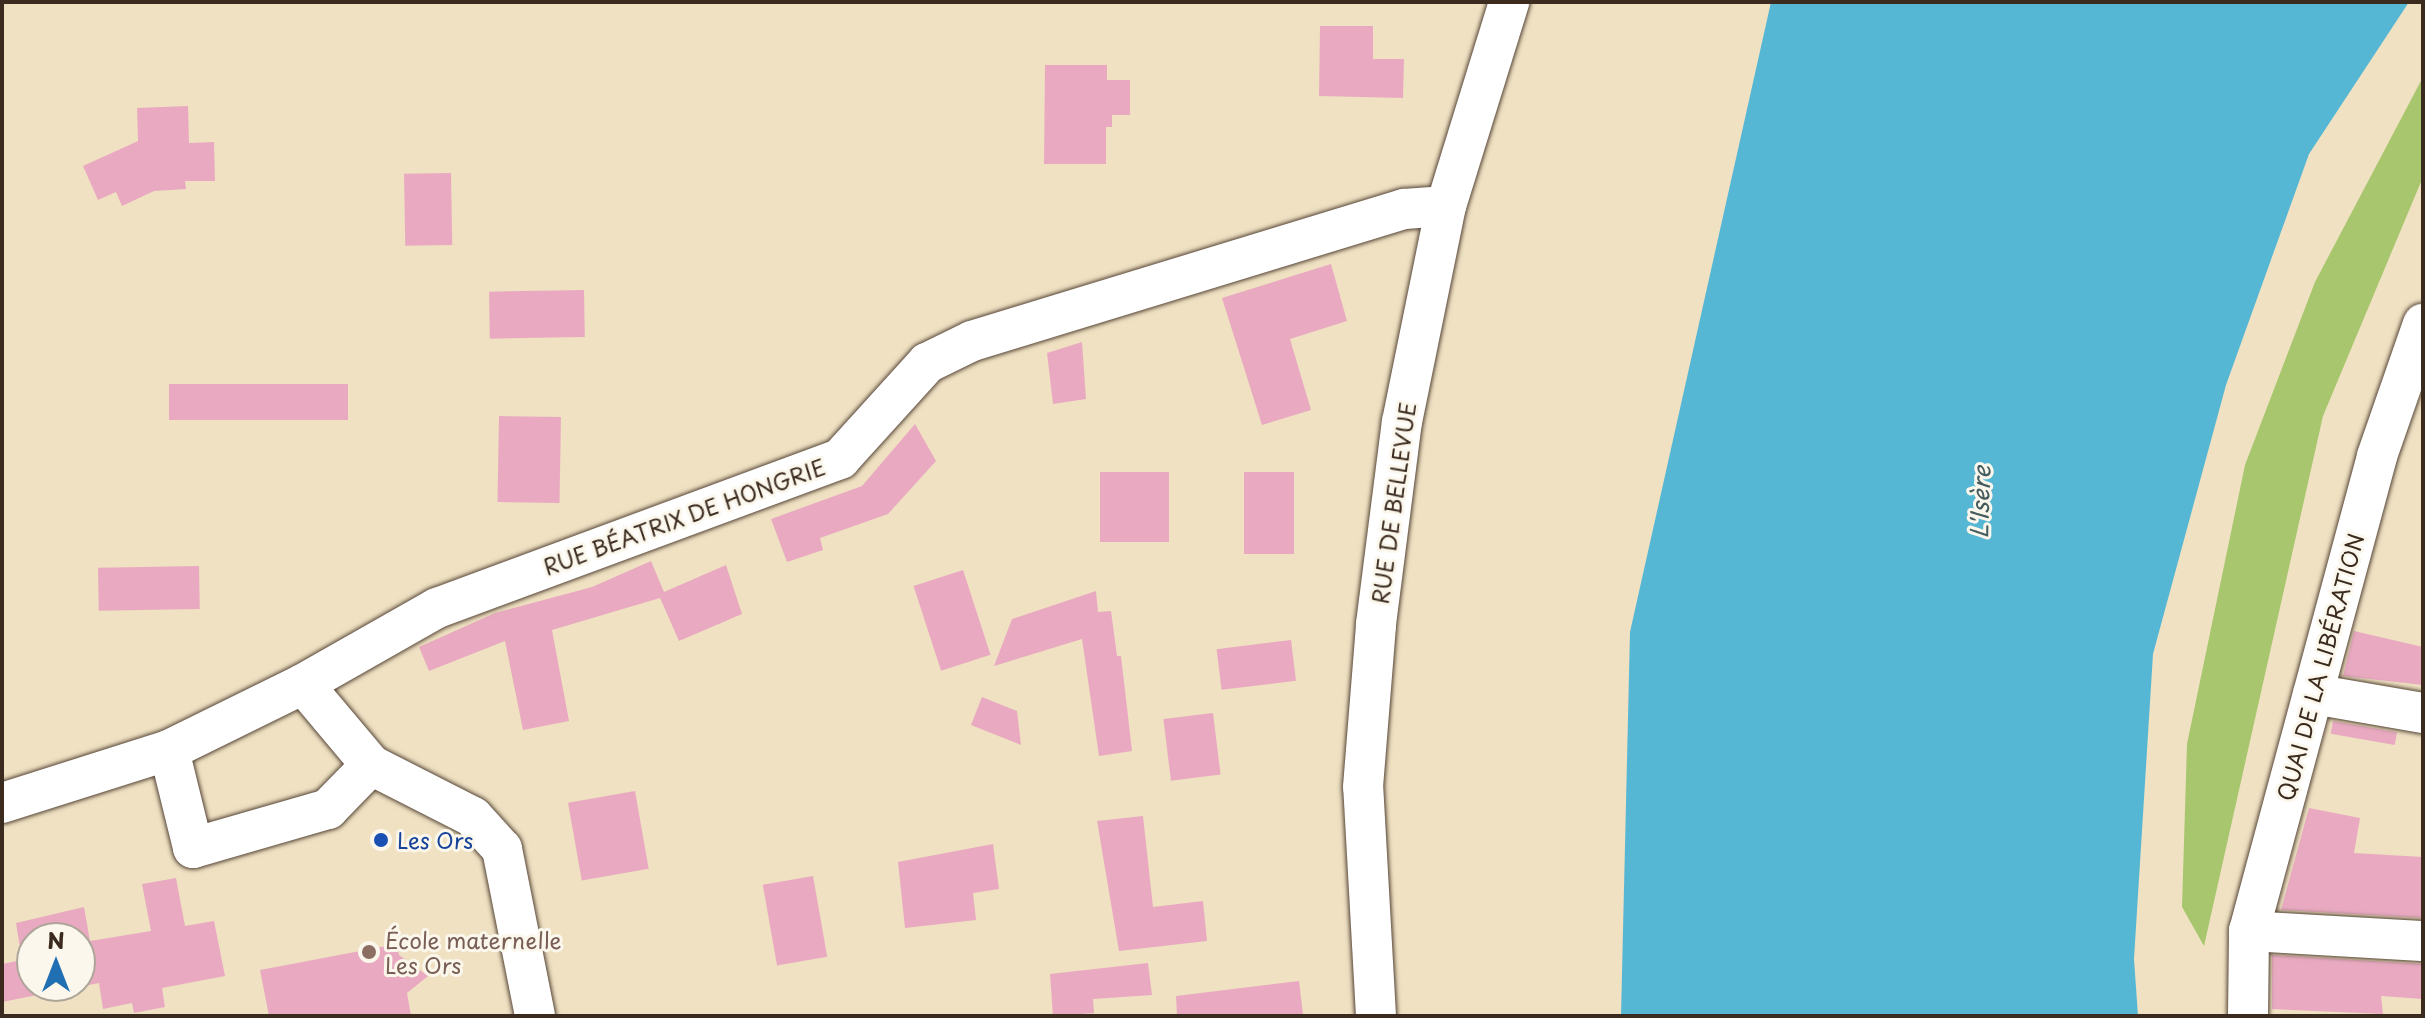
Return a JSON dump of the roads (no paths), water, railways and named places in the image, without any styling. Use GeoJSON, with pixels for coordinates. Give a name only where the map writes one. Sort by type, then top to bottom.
{"type":"FeatureCollection","features":[{"type":"Feature","properties":{"kind":"street","name":"RUE DE BELLEVUE"},"geometry":{"type":"LineString","coordinates":[[1376,1016],[1363,787],[1369,695],[1402,422],[1446,206],[1509,2]]}},
{"type":"Feature","properties":{"kind":"street","name":"RUE BÉATRIX DE HONGRIE"},"geometry":{"type":"LineString","coordinates":[[2,803],[169,750],[303,684],[437,608],[840,459],[927,363],[972,341],[1404,209],[1446,206]]}},
{"type":"Feature","properties":{"kind":"street","name":"QUAI DE LA LIBÉRATION"},"geometry":{"type":"LineString","coordinates":[[2248,1016],[2249,931],[2381,443],[2423,324]]}},
{"type":"Feature","properties":{"kind":"street"},"geometry":{"type":"LineString","coordinates":[[303,684],[371,765],[473,817],[502,849],[535,1016]]}},
{"type":"Feature","properties":{"kind":"street"},"geometry":{"type":"LineString","coordinates":[[2313,694],[2423,713]]}},
{"type":"Feature","properties":{"kind":"street"},"geometry":{"type":"LineString","coordinates":[[169,750],[193,848],[328,809],[371,765]]}},
{"type":"Feature","properties":{"kind":"street"},"geometry":{"type":"LineString","coordinates":[[2249,931],[2423,941]]}},
{"type":"Feature","properties":{"kind":"water","name":"L'Isère"},"geometry":{"type":"Polygon","coordinates":[[[1771,2],[2409,2],[2309,154],[2226,385],[2153,654],[2134,959],[2138,1016],[1621,1016],[1630,632],[1771,2]]]}},
{"type":"Feature","properties":{"kind":"place","name":"Les Ors"},"geometry":{"type":"Point","coordinates":[381,840]}},
{"type":"Feature","properties":{"kind":"place","name":"École maternelle Les Ors"},"geometry":{"type":"Point","coordinates":[369,952]}}]}
